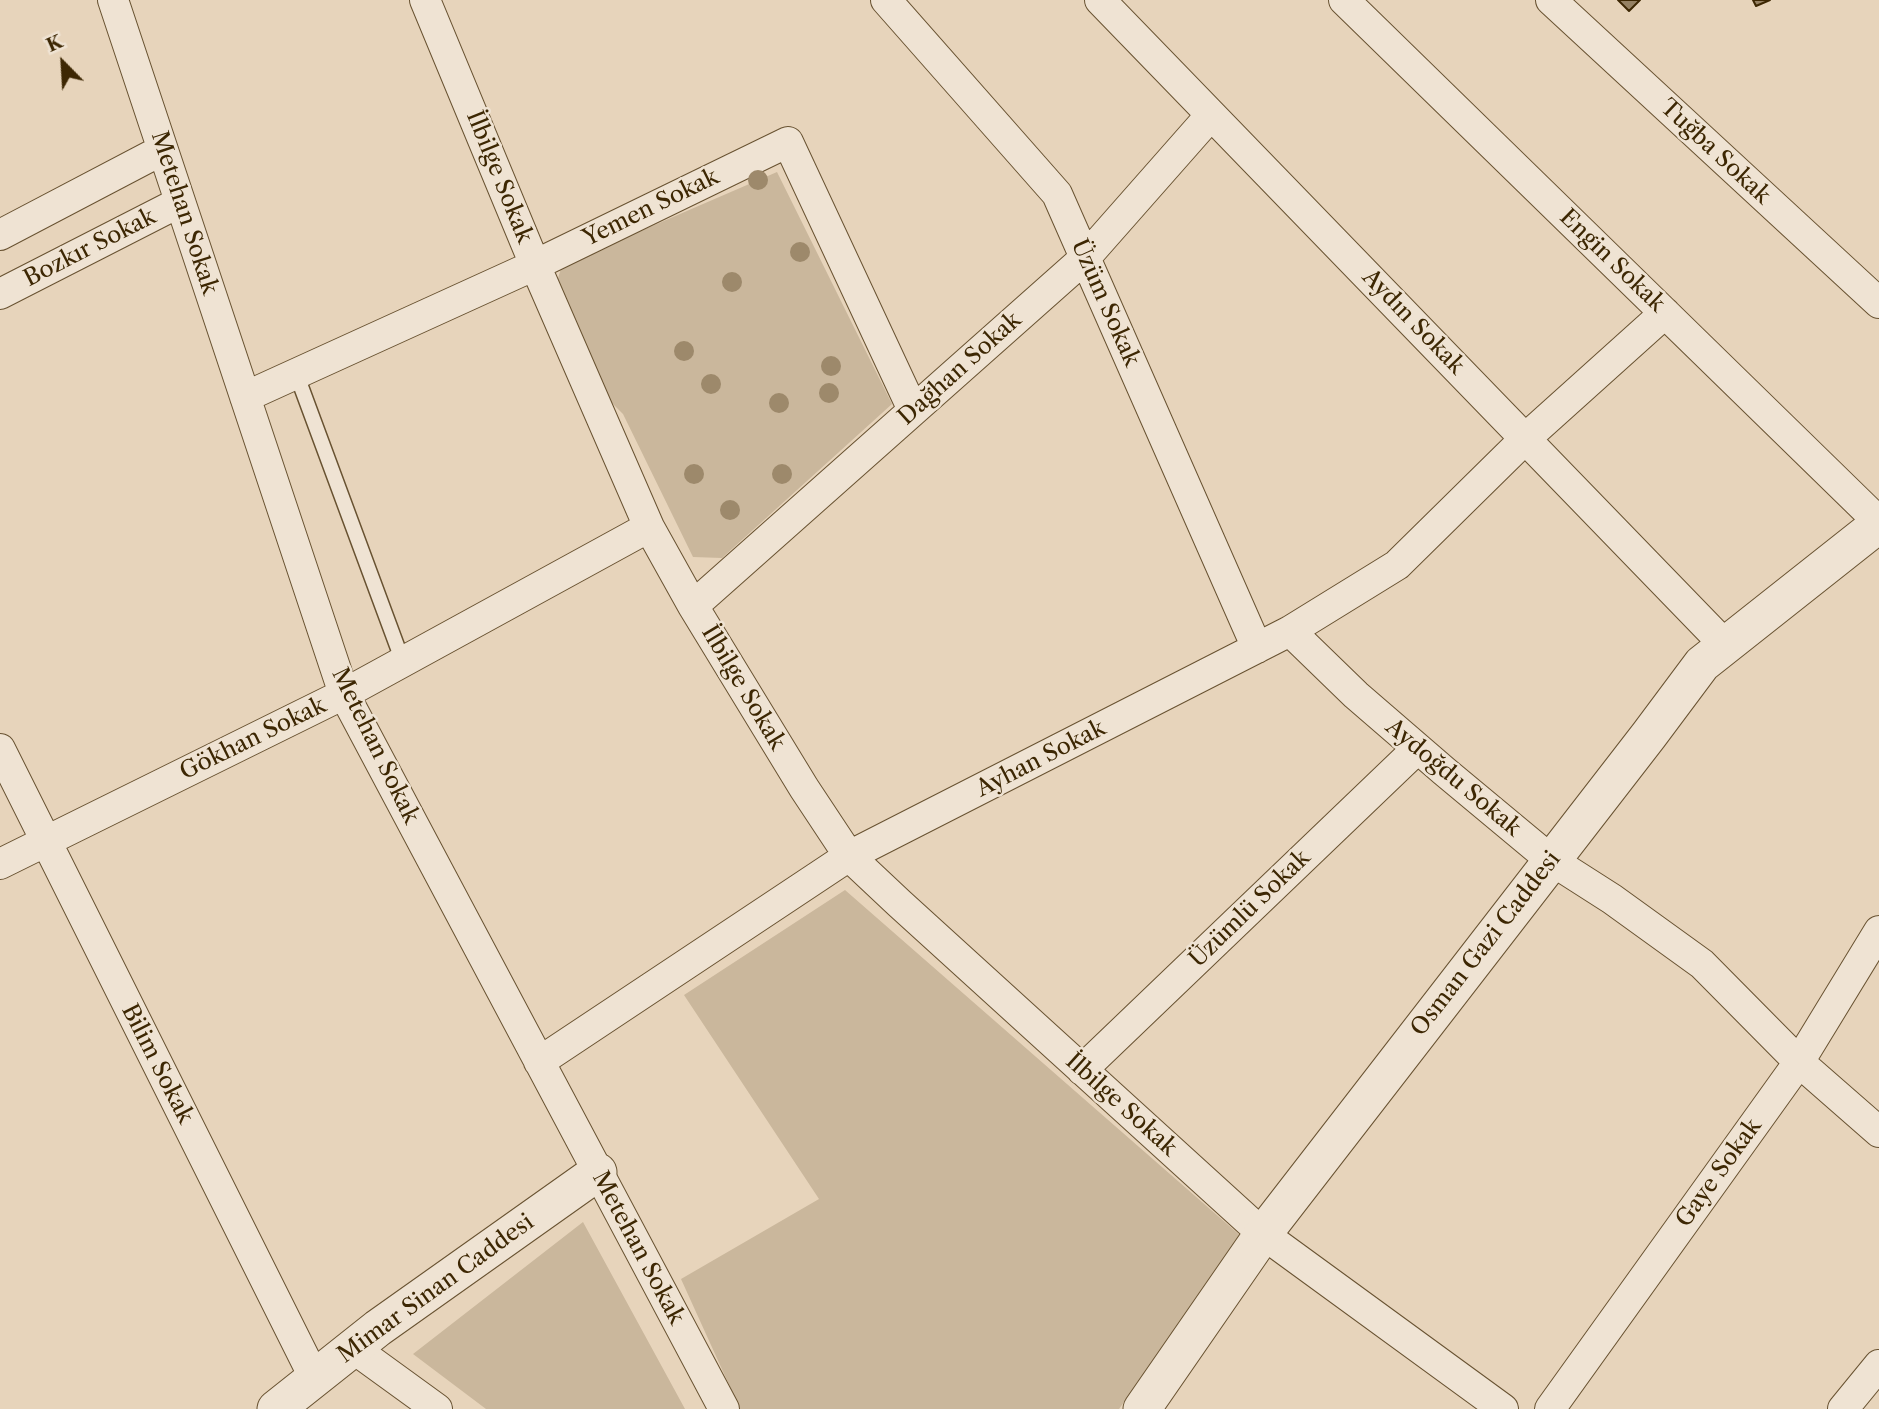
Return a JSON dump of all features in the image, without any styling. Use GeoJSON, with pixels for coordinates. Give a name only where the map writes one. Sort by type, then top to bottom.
{"type":"FeatureCollection","features":[{"type":"Feature","properties":{"kind":"street","name":"Metehan Sokak"},"geometry":{"type":"LineString","coordinates":[[113,0],[344,694],[724,1409]]}},
{"type":"Feature","properties":{"kind":"street","name":"İlbilge Sokak"},"geometry":{"type":"LineString","coordinates":[[425,0],[649,527],[693,606],[804,788],[849,856],[1263,1234],[1503,1409]]}},
{"type":"Feature","properties":{"kind":"street","name":"Üzüm Sokak"},"geometry":{"type":"LineString","coordinates":[[886,0],[1057,194],[1257,648]]}},
{"type":"Feature","properties":{"kind":"street","name":"Aydın Sokak"},"geometry":{"type":"LineString","coordinates":[[1100,0],[1726,645]]}},
{"type":"Feature","properties":{"kind":"street","name":"Engin Sokak"},"geometry":{"type":"LineString","coordinates":[[1344,0],[1879,523]]}},
{"type":"Feature","properties":{"kind":"street","name":"Tuğba Sokak"},"geometry":{"type":"LineString","coordinates":[[1551,0],[1879,303]]}},
{"type":"Feature","properties":{"kind":"street","name":"Dağhan Sokak"},"geometry":{"type":"LineString","coordinates":[[693,606],[1085,258],[1211,115]]}},
{"type":"Feature","properties":{"kind":"street","name":"Yemen Sokak"},"geometry":{"type":"LineString","coordinates":[[245,397],[535,264],[788,142],[913,410]]}},
{"type":"Feature","properties":{"kind":"street"},"geometry":{"type":"LineString","coordinates":[[0,236],[162,150]]}},
{"type":"Feature","properties":{"kind":"street","name":"Bozkır Sokak"},"geometry":{"type":"LineString","coordinates":[[0,294],[180,202]]}},
{"type":"Feature","properties":{"kind":"street","name":"Ayhan Sokak"},"geometry":{"type":"LineString","coordinates":[[539,1062],[849,856],[1290,631],[1397,565],[1526,438],[1665,313]]}},
{"type":"Feature","properties":{"kind":"street","name":"Osman Gazi Caddesi"},"geometry":{"type":"LineString","coordinates":[[1142,1409],[1263,1234],[1702,664],[1879,523]]}},
{"type":"Feature","properties":{"kind":"street","name":"Gökhan Sokak"},"geometry":{"type":"LineString","coordinates":[[3,855],[45,841],[344,694],[649,527]]}},
{"type":"Feature","properties":{"kind":"street","name":"Aydoğdu Sokak"},"geometry":{"type":"LineString","coordinates":[[1290,631],[1417,749],[1551,860],[1612,899],[1702,964],[1799,1062],[1879,1132]]}},
{"type":"Feature","properties":{"kind":"street","name":"Bilim Sokak"},"geometry":{"type":"LineString","coordinates":[[0,749],[314,1379]]}},
{"type":"Feature","properties":{"kind":"street","name":"Üzümlü Sokak"},"geometry":{"type":"LineString","coordinates":[[1082,1070],[1417,749]]}},
{"type":"Feature","properties":{"kind":"street","name":"Gaye Sokak"},"geometry":{"type":"LineString","coordinates":[[1550,1409],[1799,1062],[1879,931]]}},
{"type":"Feature","properties":{"kind":"street","name":"Mimar Sinan Caddesi"},"geometry":{"type":"LineString","coordinates":[[276,1409],[378,1328],[598,1172]]}},
{"type":"Feature","properties":{"kind":"street"},"geometry":{"type":"LineString","coordinates":[[353,1348],[437,1409]]}},
{"type":"Feature","properties":{"kind":"street"},"geometry":{"type":"LineString","coordinates":[[1843,1409],[1879,1365]]}},
{"type":"Feature","properties":{"kind":"lane"},"geometry":{"type":"LineString","coordinates":[[296,373],[403,662]]}},
{"type":"Feature","properties":{"kind":"shaded area"},"geometry":{"type":"Polygon","coordinates":[[[777,172],[892,404],[722,558],[693,557],[623,414],[610,401],[556,285],[562,265],[777,172]]]}},
{"type":"Feature","properties":{"kind":"shaded area"},"geometry":{"type":"Polygon","coordinates":[[[845,890],[1242,1237],[1119,1409],[740,1409],[681,1279],[819,1199],[684,995],[845,890]]]}},
{"type":"Feature","properties":{"kind":"shaded area"},"geometry":{"type":"Polygon","coordinates":[[[583,1222],[685,1409],[486,1409],[413,1354],[583,1222]]]}},
{"type":"Feature","properties":{"kind":"building"},"geometry":{"type":"Polygon","coordinates":[[[1618,0],[1640,0],[1629,11],[1618,0]]]}},
{"type":"Feature","properties":{"kind":"building"},"geometry":{"type":"Polygon","coordinates":[[[1753,0],[1770,0],[1756,6],[1753,0]]]}}]}
